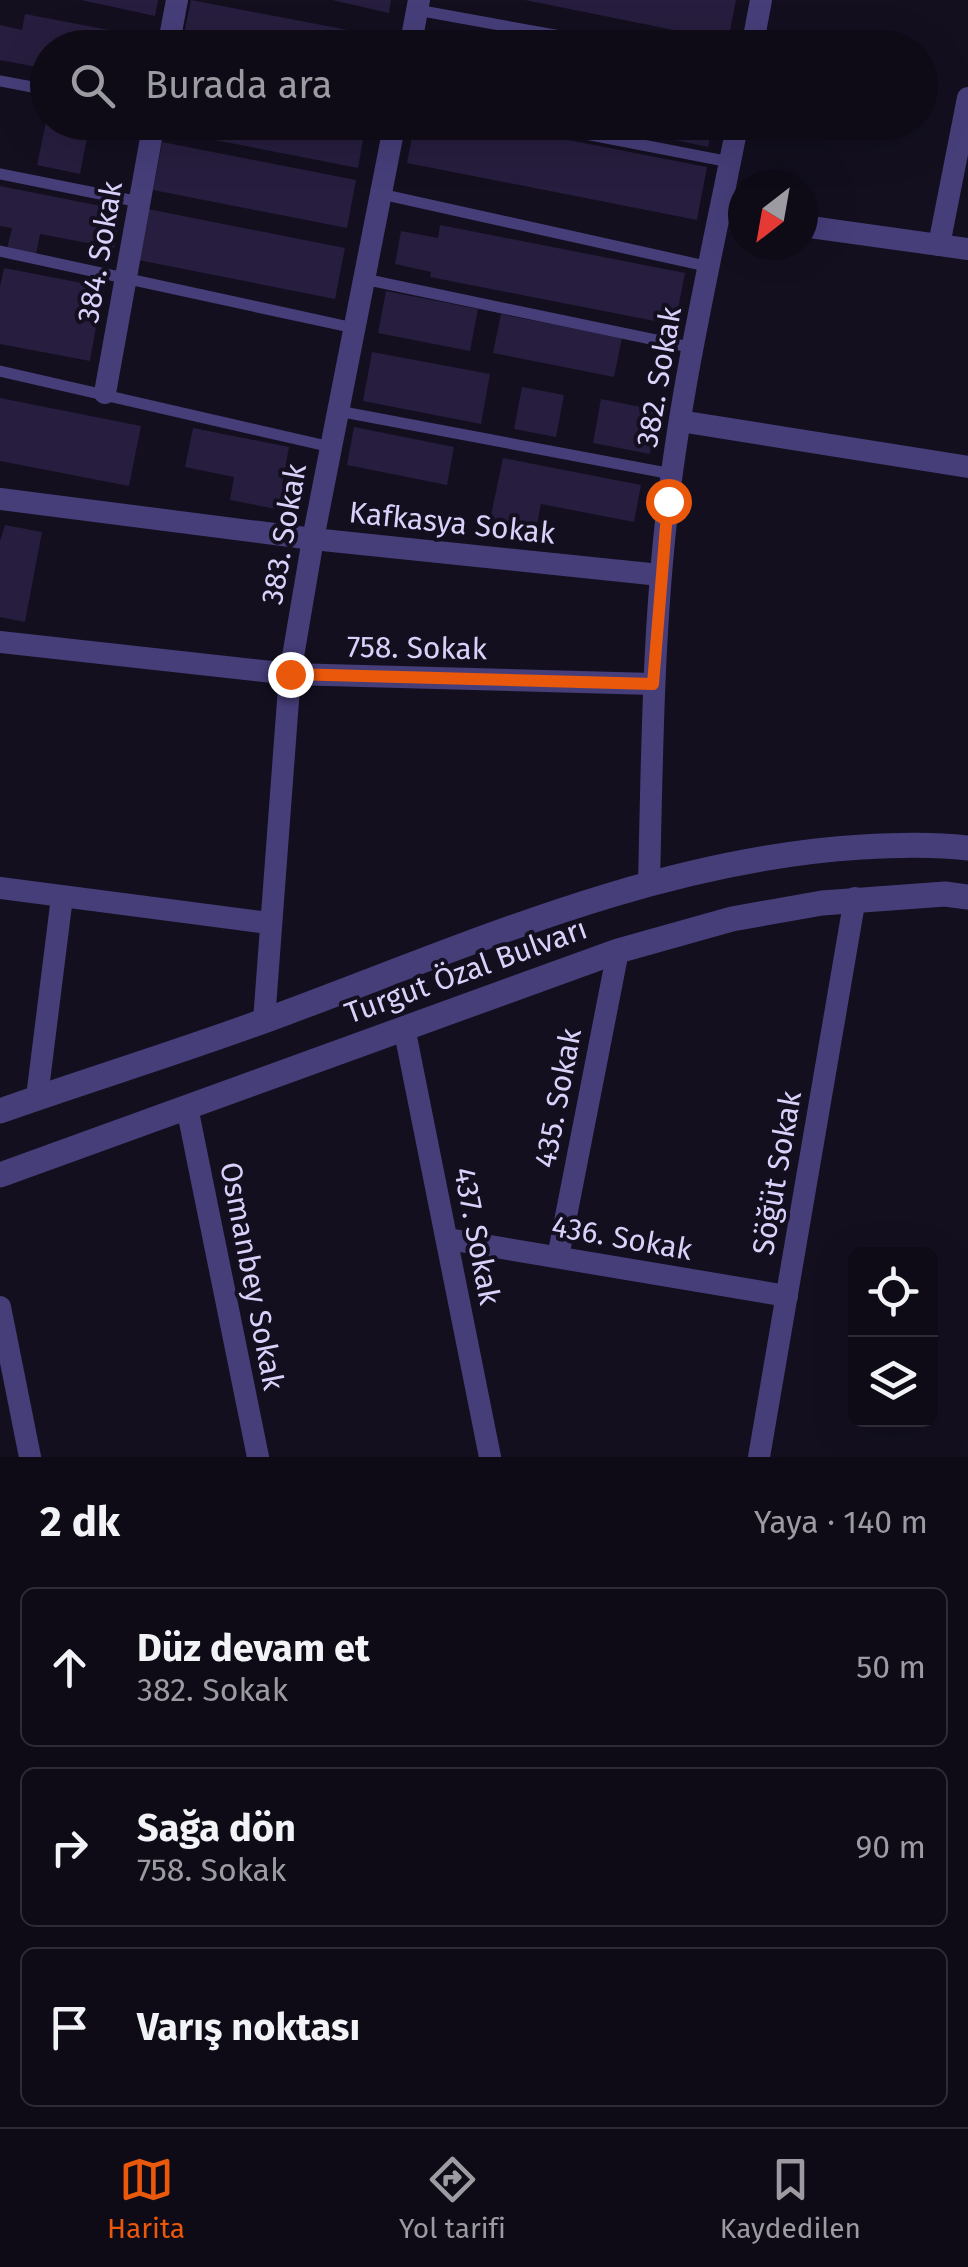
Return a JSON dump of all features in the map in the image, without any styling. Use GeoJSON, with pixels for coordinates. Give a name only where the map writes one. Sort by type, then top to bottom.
{"type":"FeatureCollection","features":[{"type":"Feature","properties":{"kind":"street"},"geometry":{"type":"LineString","coordinates":[[171,30],[177,0]]}},
{"type":"Feature","properties":{"kind":"street"},"geometry":{"type":"LineString","coordinates":[[755,30],[761,0]]}},
{"type":"Feature","properties":{"kind":"street"},"geometry":{"type":"LineString","coordinates":[[413,30],[418,5]]}},
{"type":"Feature","properties":{"kind":"street"},"geometry":{"type":"LineString","coordinates":[[939,245],[968,98]]}},
{"type":"Feature","properties":{"kind":"street","name":"384. Sokak"},"geometry":{"type":"LineString","coordinates":[[105,393],[151,140]]}},
{"type":"Feature","properties":{"kind":"street","name":"383. Sokak"},"geometry":{"type":"LineString","coordinates":[[264,1021],[290,674],[392,140]]}},
{"type":"Feature","properties":{"kind":"street","name":"382. Sokak"},"geometry":{"type":"LineString","coordinates":[[730,170],[734,140]]}},
{"type":"Feature","properties":{"kind":"street","name":"382. Sokak"},"geometry":{"type":"LineString","coordinates":[[649,884],[653,684],[672,474],[710,266],[728,222]]}},
{"type":"Feature","properties":{"kind":"street"},"geometry":{"type":"LineString","coordinates":[[818,228],[968,250]]}},
{"type":"Feature","properties":{"kind":"street"},"geometry":{"type":"LineString","coordinates":[[680,421],[968,467]]}},
{"type":"Feature","properties":{"kind":"street","name":"Kafkasya Sokak"},"geometry":{"type":"LineString","coordinates":[[0,498],[313,539],[660,575]]}},
{"type":"Feature","properties":{"kind":"street","name":"758. Sokak"},"geometry":{"type":"LineString","coordinates":[[0,642],[290,674],[653,684]]}},
{"type":"Feature","properties":{"kind":"street","name":"Turgut Özal Bulvarı"},"geometry":{"type":"LineString","coordinates":[[0,1110],[264,1021],[529,922],[649,884],[795,852],[905,845],[968,848]]}},
{"type":"Feature","properties":{"kind":"street"},"geometry":{"type":"LineString","coordinates":[[0,888],[269,923]]}},
{"type":"Feature","properties":{"kind":"street","name":"Turgut Özal Bulvarı"},"geometry":{"type":"LineString","coordinates":[[0,1175],[618,951],[732,919],[854,898],[945,894],[968,897]]}},
{"type":"Feature","properties":{"kind":"street"},"geometry":{"type":"LineString","coordinates":[[38,1098],[62,897]]}},
{"type":"Feature","properties":{"kind":"street","name":"Söğüt Sokak"},"geometry":{"type":"LineString","coordinates":[[759,1457],[854,898]]}},
{"type":"Feature","properties":{"kind":"street","name":"435. Sokak"},"geometry":{"type":"LineString","coordinates":[[558,1257],[618,951]]}},
{"type":"Feature","properties":{"kind":"street","name":"437. Sokak"},"geometry":{"type":"LineString","coordinates":[[404,1028],[490,1457]]}},
{"type":"Feature","properties":{"kind":"street","name":"Osmanbey Sokak"},"geometry":{"type":"LineString","coordinates":[[187,1107],[258,1457]]}},
{"type":"Feature","properties":{"kind":"street","name":"436. Sokak"},"geometry":{"type":"LineString","coordinates":[[448,1239],[787,1296]]}},
{"type":"Feature","properties":{"kind":"street"},"geometry":{"type":"LineString","coordinates":[[0,1307],[30,1457]]}},
{"type":"Feature","properties":{"kind":"lane"},"geometry":{"type":"LineString","coordinates":[[418,5],[539,30]]}},
{"type":"Feature","properties":{"kind":"lane"},"geometry":{"type":"LineString","coordinates":[[0,82],[30,87]]}},
{"type":"Feature","properties":{"kind":"lane"},"geometry":{"type":"LineString","coordinates":[[617,140],[730,162]]}},
{"type":"Feature","properties":{"kind":"lane"},"geometry":{"type":"LineString","coordinates":[[0,174],[140,202]]}},
{"type":"Feature","properties":{"kind":"lane"},"geometry":{"type":"LineString","coordinates":[[381,194],[710,266]]}},
{"type":"Feature","properties":{"kind":"lane"},"geometry":{"type":"LineString","coordinates":[[0,252],[354,328]]}},
{"type":"Feature","properties":{"kind":"lane"},"geometry":{"type":"LineString","coordinates":[[364,279],[694,348]]}},
{"type":"Feature","properties":{"kind":"lane"},"geometry":{"type":"LineString","coordinates":[[0,371],[331,446]]}},
{"type":"Feature","properties":{"kind":"lane"},"geometry":{"type":"LineString","coordinates":[[338,412],[672,474]]}},
{"type":"Feature","properties":{"kind":"building"},"geometry":{"type":"Polygon","coordinates":[[[81,0],[158,0],[155,16],[81,0]]]}},
{"type":"Feature","properties":{"kind":"building"},"geometry":{"type":"Polygon","coordinates":[[[191,0],[347,30],[185,30],[191,0]]]}},
{"type":"Feature","properties":{"kind":"building"},"geometry":{"type":"Polygon","coordinates":[[[332,0],[391,0],[389,13],[332,0]]]}},
{"type":"Feature","properties":{"kind":"building"},"geometry":{"type":"Polygon","coordinates":[[[525,0],[736,0],[730,30],[674,30],[525,0]]]}},
{"type":"Feature","properties":{"kind":"building"},"geometry":{"type":"Polygon","coordinates":[[[25,14],[109,30],[30,30],[30,66],[0,60],[0,25],[22,30],[25,14]]]}},
{"type":"Feature","properties":{"kind":"building"},"geometry":{"type":"Polygon","coordinates":[[[42,140],[87,140],[80,174],[37,165],[42,140]]]}},
{"type":"Feature","properties":{"kind":"building"},"geometry":{"type":"Polygon","coordinates":[[[215,140],[363,140],[358,168],[215,140]]]}},
{"type":"Feature","properties":{"kind":"building"},"geometry":{"type":"Polygon","coordinates":[[[411,140],[568,140],[707,167],[697,220],[407,163],[411,140]]]}},
{"type":"Feature","properties":{"kind":"building"},"geometry":{"type":"Polygon","coordinates":[[[675,140],[709,140],[708,147],[675,140]]]}},
{"type":"Feature","properties":{"kind":"building"},"geometry":{"type":"Polygon","coordinates":[[[162,142],[356,180],[347,228],[153,190],[162,142]]]}},
{"type":"Feature","properties":{"kind":"building"},"geometry":{"type":"Polygon","coordinates":[[[0,186],[121,210],[114,248],[40,234],[36,254],[7,249],[12,228],[0,226],[0,186]]]}},
{"type":"Feature","properties":{"kind":"building"},"geometry":{"type":"Polygon","coordinates":[[[148,209],[345,248],[335,299],[138,260],[148,209]]]}},
{"type":"Feature","properties":{"kind":"building"},"geometry":{"type":"Polygon","coordinates":[[[440,225],[685,273],[675,325],[430,277],[431,272],[395,264],[401,231],[438,238],[440,225]]]}},
{"type":"Feature","properties":{"kind":"building"},"geometry":{"type":"Polygon","coordinates":[[[4,268],[103,287],[90,361],[0,344],[4,268]]]}},
{"type":"Feature","properties":{"kind":"building"},"geometry":{"type":"Polygon","coordinates":[[[386,291],[478,309],[470,351],[378,333],[386,291]]]}},
{"type":"Feature","properties":{"kind":"building"},"geometry":{"type":"Polygon","coordinates":[[[501,314],[622,338],[614,377],[493,353],[501,314]]]}},
{"type":"Feature","properties":{"kind":"building"},"geometry":{"type":"Polygon","coordinates":[[[372,352],[490,374],[481,424],[363,401],[372,352]]]}},
{"type":"Feature","properties":{"kind":"building"},"geometry":{"type":"Polygon","coordinates":[[[522,387],[564,395],[556,437],[514,429],[522,387]]]}},
{"type":"Feature","properties":{"kind":"building"},"geometry":{"type":"Polygon","coordinates":[[[0,398],[141,426],[129,486],[0,461],[0,398]]]}},
{"type":"Feature","properties":{"kind":"building"},"geometry":{"type":"Polygon","coordinates":[[[601,399],[656,410],[650,454],[593,443],[601,399]]]}},
{"type":"Feature","properties":{"kind":"building"},"geometry":{"type":"Polygon","coordinates":[[[354,427],[454,447],[447,485],[347,465],[354,427]]]}},
{"type":"Feature","properties":{"kind":"building"},"geometry":{"type":"Polygon","coordinates":[[[193,428],[289,447],[282,485],[297,488],[292,512],[230,500],[234,477],[185,467],[193,428]]]}},
{"type":"Feature","properties":{"kind":"building"},"geometry":{"type":"Polygon","coordinates":[[[503,458],[641,485],[634,522],[541,504],[536,529],[490,520],[503,458]]]}},
{"type":"Feature","properties":{"kind":"building"},"geometry":{"type":"Polygon","coordinates":[[[5,525],[42,532],[25,622],[0,617],[0,541],[5,525]]]}},
{"type":"Feature","properties":{"kind":"route"},"geometry":{"type":"LineString","coordinates":[[290,674],[653,684],[668,501]]}}]}
